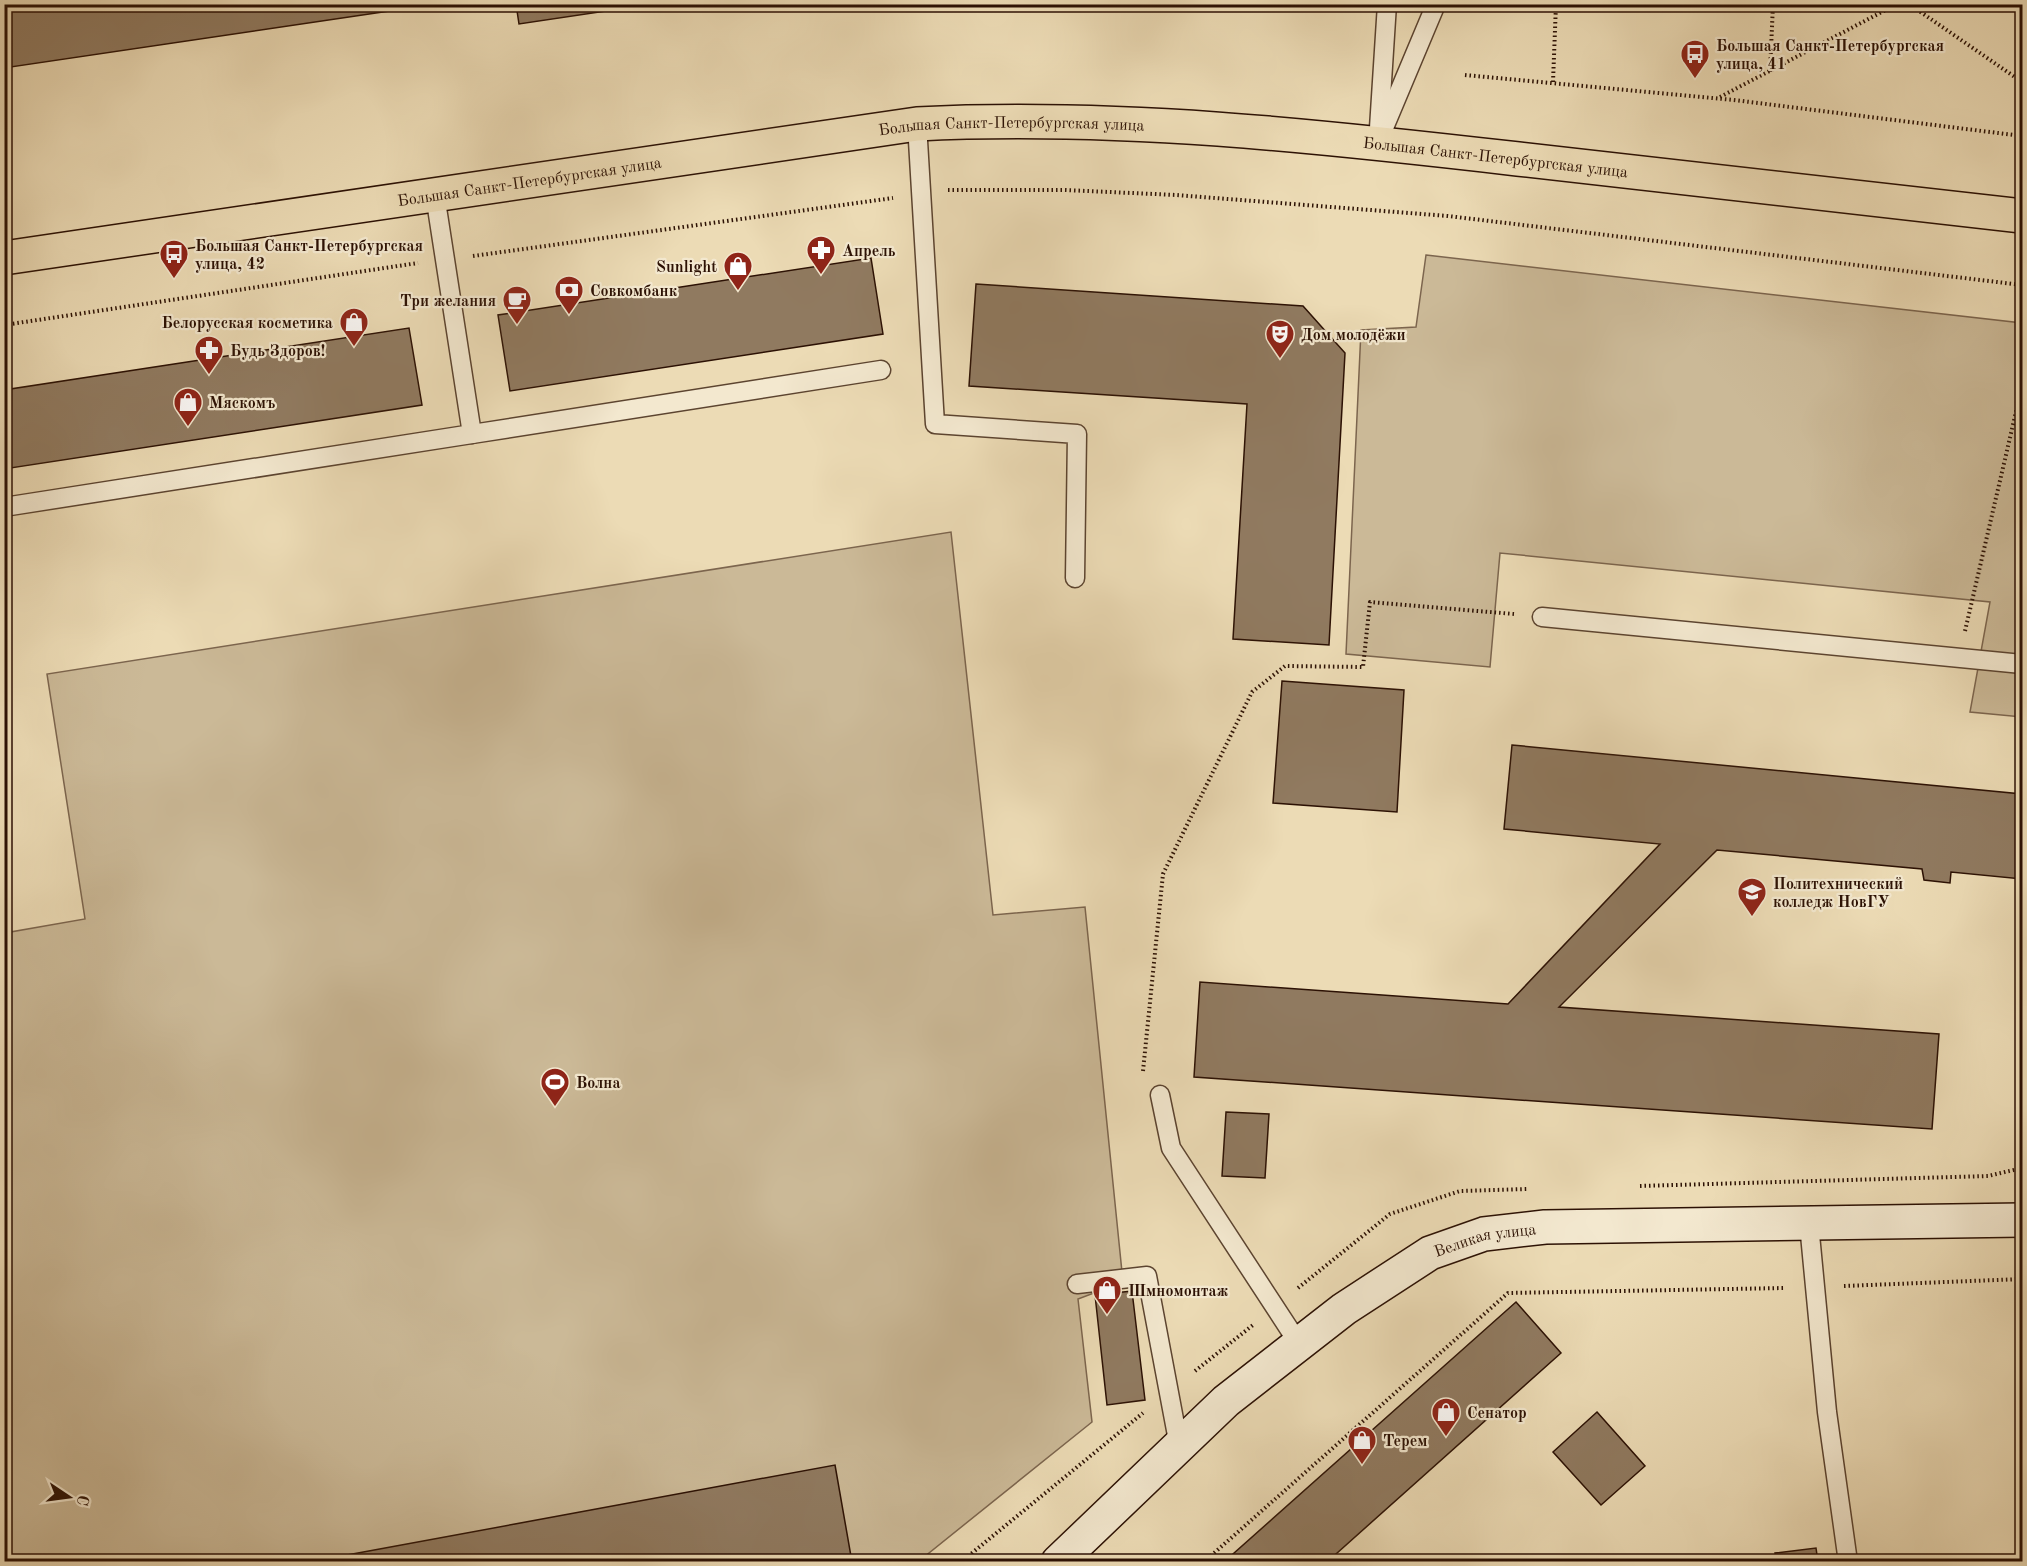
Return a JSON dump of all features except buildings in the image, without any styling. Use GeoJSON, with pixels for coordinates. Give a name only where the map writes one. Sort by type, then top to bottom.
{"type":"FeatureCollection","features":[{"type":"Feature","properties":{"kind":"main road","name":"Большая Санкт-Петербургская улица"},"geometry":{"type":"LineString","coordinates":[[4,258],[917,124],[1033,122],[1159,125],[1378,142],[2022,216]]}},
{"type":"Feature","properties":{"kind":"main road","name":"Великая улица"},"geometry":{"type":"LineString","coordinates":[[1058,1562],[1226,1401],[1344,1309],[1430,1253],[1484,1234],[1545,1227],[2022,1220]]}},
{"type":"Feature","properties":{"kind":"lane"},"geometry":{"type":"LineString","coordinates":[[1378,142],[1387,4]]}},
{"type":"Feature","properties":{"kind":"lane"},"geometry":{"type":"LineString","coordinates":[[1378,142],[1436,4]]}},
{"type":"Feature","properties":{"kind":"lane"},"geometry":{"type":"LineString","coordinates":[[917,124],[934,424],[1077,434],[1075,578]]}},
{"type":"Feature","properties":{"kind":"lane"},"geometry":{"type":"LineString","coordinates":[[435,195],[472,434]]}},
{"type":"Feature","properties":{"kind":"lane"},"geometry":{"type":"LineString","coordinates":[[4,507],[881,370]]}},
{"type":"Feature","properties":{"kind":"lane"},"geometry":{"type":"LineString","coordinates":[[1542,617],[2022,664]]}},
{"type":"Feature","properties":{"kind":"lane"},"geometry":{"type":"LineString","coordinates":[[1160,1095],[1171,1148],[1299,1344]]}},
{"type":"Feature","properties":{"kind":"lane"},"geometry":{"type":"LineString","coordinates":[[1809,1224],[1827,1412],[1848,1562]]}},
{"type":"Feature","properties":{"kind":"lane"},"geometry":{"type":"LineString","coordinates":[[1077,1284],[1147,1276],[1179,1446]]}},
{"type":"Feature","properties":{"kind":"path"},"geometry":{"type":"LineString","coordinates":[[1553,82],[1556,4]]}},
{"type":"Feature","properties":{"kind":"path"},"geometry":{"type":"LineString","coordinates":[[1674,4],[1773,7],[1770,72]]}},
{"type":"Feature","properties":{"kind":"path"},"geometry":{"type":"LineString","coordinates":[[1718,98],[1897,4]]}},
{"type":"Feature","properties":{"kind":"path"},"geometry":{"type":"LineString","coordinates":[[1909,4],[2022,82]]}},
{"type":"Feature","properties":{"kind":"path"},"geometry":{"type":"LineString","coordinates":[[1465,75],[1718,98],[2022,136]]}},
{"type":"Feature","properties":{"kind":"path"},"geometry":{"type":"LineString","coordinates":[[4,325],[445,259],[952,190],[1065,190],[1176,195],[1448,216],[2022,285]]}},
{"type":"Feature","properties":{"kind":"path"},"geometry":{"type":"LineString","coordinates":[[1959,658],[2022,386]]}},
{"type":"Feature","properties":{"kind":"path"},"geometry":{"type":"LineString","coordinates":[[1160,1095],[1142,1080],[1163,874],[1252,692],[1285,666],[1363,667],[1370,602],[1542,617]]}},
{"type":"Feature","properties":{"kind":"path"},"geometry":{"type":"LineString","coordinates":[[1204,1562],[1508,1293],[1605,1291]]}},
{"type":"Feature","properties":{"kind":"shaded area"},"geometry":{"type":"Polygon","coordinates":[[[1426,255],[2022,323],[2022,717],[1970,712],[1990,602],[1500,553],[1490,667],[1346,654],[1361,330],[1416,327],[1426,255]]]}},
{"type":"Feature","properties":{"kind":"shaded area","name":"Волна"},"geometry":{"type":"Polygon","coordinates":[[[951,532],[993,915],[1085,907],[1123,1282],[1078,1299],[1092,1422],[919,1561],[5,1562],[5,933],[85,919],[47,674],[951,532]]]}},
{"type":"Feature","properties":{"kind":"place","name":"Большая Санкт-Петербургская улица, 41"},"geometry":{"type":"Point","coordinates":[1695,80]}},
{"type":"Feature","properties":{"kind":"place","name":"Апрель"},"geometry":{"type":"Point","coordinates":[821,276]}},
{"type":"Feature","properties":{"kind":"place","name":"Большая Санкт-Петербургская улица, 42"},"geometry":{"type":"Point","coordinates":[174,280]}},
{"type":"Feature","properties":{"kind":"place","name":"Sunlight"},"geometry":{"type":"Point","coordinates":[738,292]}},
{"type":"Feature","properties":{"kind":"place","name":"Совкомбанк"},"geometry":{"type":"Point","coordinates":[569,316]}},
{"type":"Feature","properties":{"kind":"place","name":"Три желания"},"geometry":{"type":"Point","coordinates":[517,326]}},
{"type":"Feature","properties":{"kind":"place","name":"Белорусская косметика"},"geometry":{"type":"Point","coordinates":[354,348]}},
{"type":"Feature","properties":{"kind":"place","name":"Дом молодёжи"},"geometry":{"type":"Point","coordinates":[1280,360]}},
{"type":"Feature","properties":{"kind":"place","name":"Будь Здоров!"},"geometry":{"type":"Point","coordinates":[209,376]}},
{"type":"Feature","properties":{"kind":"place","name":"Мяскомъ"},"geometry":{"type":"Point","coordinates":[188,428]}},
{"type":"Feature","properties":{"kind":"place","name":"Политехнический колледж НовГУ"},"geometry":{"type":"Point","coordinates":[1752,918]}},
{"type":"Feature","properties":{"kind":"place","name":"Волна"},"geometry":{"type":"Point","coordinates":[555,1108]}},
{"type":"Feature","properties":{"kind":"place","name":"Шмномонтаж"},"geometry":{"type":"Point","coordinates":[1107,1316]}},
{"type":"Feature","properties":{"kind":"place","name":"Сенатор"},"geometry":{"type":"Point","coordinates":[1446,1438]}},
{"type":"Feature","properties":{"kind":"place","name":"Терем"},"geometry":{"type":"Point","coordinates":[1362,1466]}}]}
